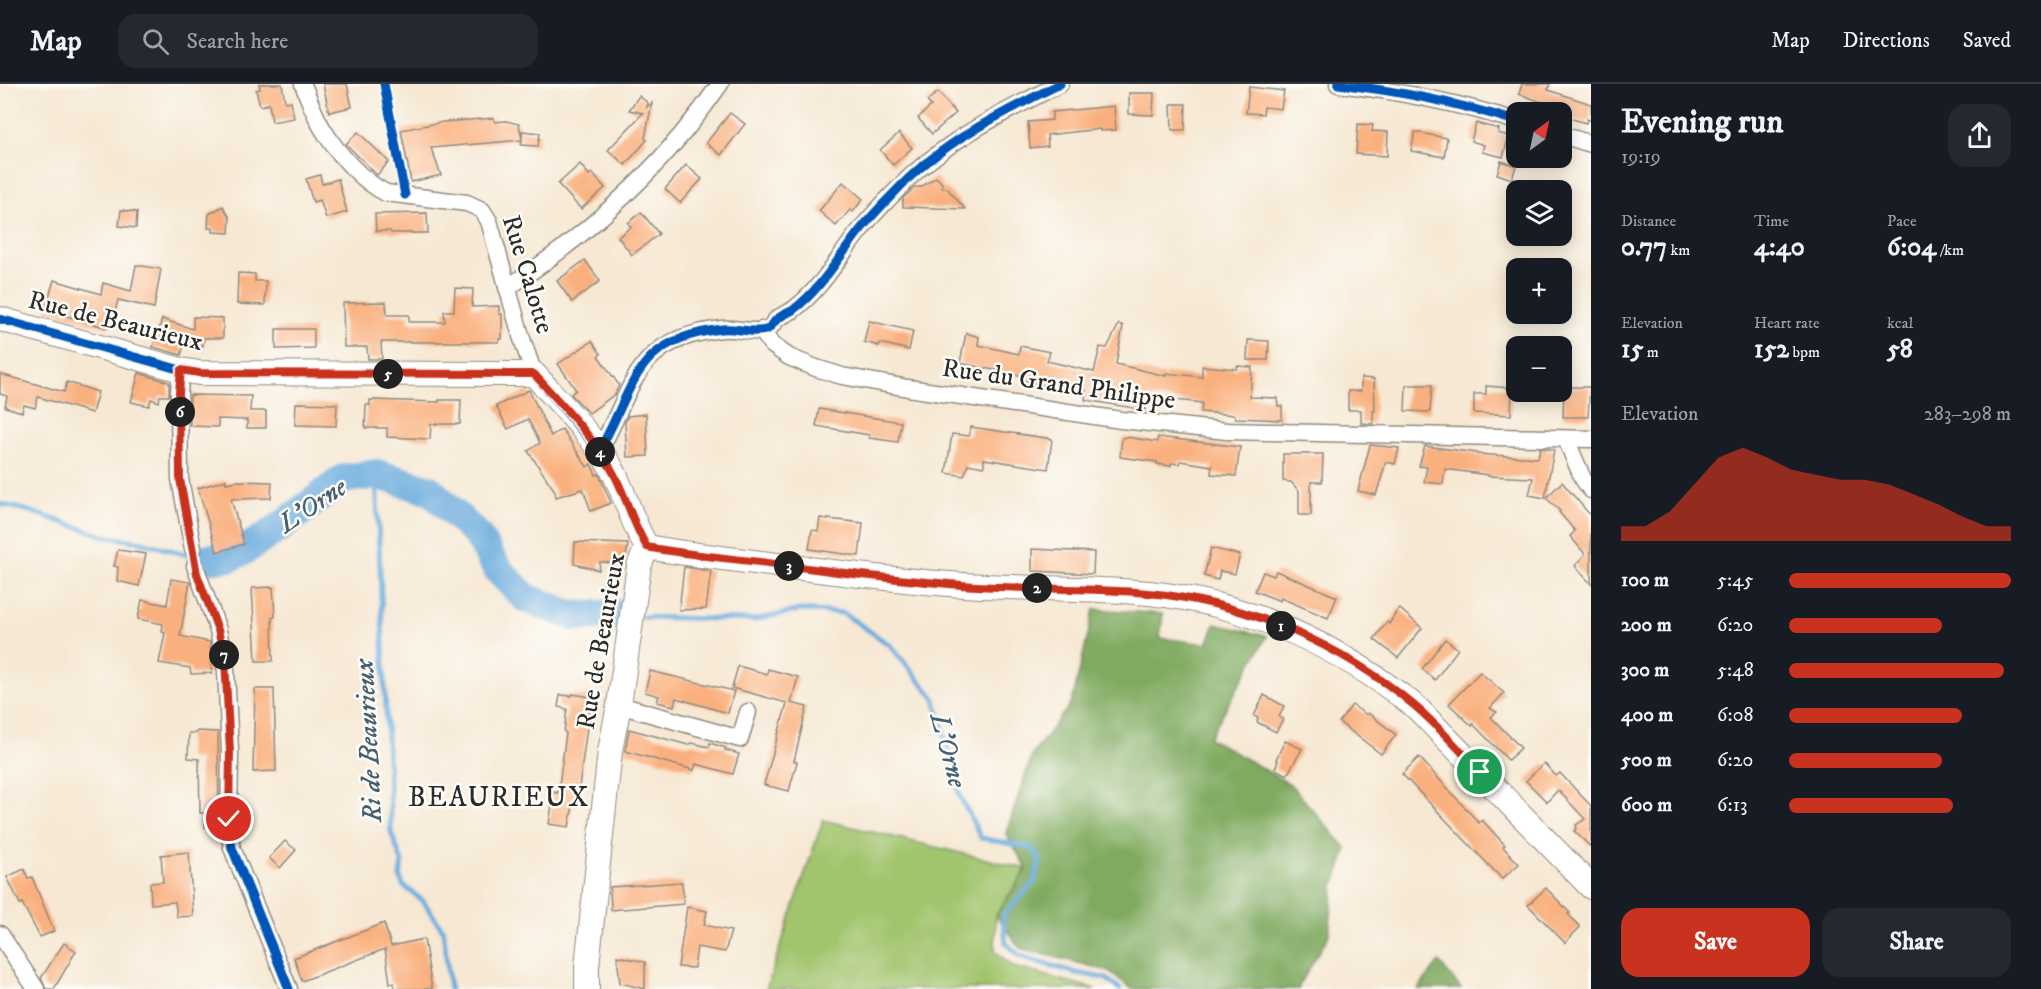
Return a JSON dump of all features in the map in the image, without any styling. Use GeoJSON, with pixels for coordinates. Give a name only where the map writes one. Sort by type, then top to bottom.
{"type":"FeatureCollection","features":[{"type":"Feature","properties":{"kind":"street","name":"Rue Calotte"},"geometry":{"type":"LineString","coordinates":[[303,84],[324,131],[342,154],[374,187],[386,193],[467,203],[482,210],[489,221],[520,336],[534,374]]}},
{"type":"Feature","properties":{"kind":"street"},"geometry":{"type":"LineString","coordinates":[[507,288],[567,247],[628,194],[680,138],[720,84]]}},
{"type":"Feature","properties":{"kind":"street"},"geometry":{"type":"LineString","coordinates":[[599,451],[632,382],[642,366],[658,351],[672,342],[696,333],[726,328],[760,330],[769,328],[809,296],[858,233],[895,192],[927,163],[974,130],[1060,84]]}},
{"type":"Feature","properties":{"kind":"street"},"geometry":{"type":"LineString","coordinates":[[1338,84],[1378,88],[1458,103],[1506,118]]}},
{"type":"Feature","properties":{"kind":"street"},"geometry":{"type":"LineString","coordinates":[[1572,138],[1591,144]]}},
{"type":"Feature","properties":{"kind":"street","name":"Rue de Beaurieux"},"geometry":{"type":"LineString","coordinates":[[0,319],[181,370],[211,373],[534,374],[611,468],[637,532],[647,547],[639,566],[610,751],[586,989]]}},
{"type":"Feature","properties":{"kind":"street","name":"Rue du Grand Philippe"},"geometry":{"type":"LineString","coordinates":[[760,330],[772,345],[789,357],[842,376],[1110,418],[1227,431],[1591,439]]}},
{"type":"Feature","properties":{"kind":"street"},"geometry":{"type":"LineString","coordinates":[[181,370],[180,479],[194,558],[218,630],[225,660],[229,728],[229,829],[232,848],[289,989]]}},
{"type":"Feature","properties":{"kind":"street"},"geometry":{"type":"LineString","coordinates":[[1566,439],[1583,479],[1591,490]]}},
{"type":"Feature","properties":{"kind":"street"},"geometry":{"type":"LineString","coordinates":[[647,547],[827,571],[950,584],[1150,594],[1205,602],[1271,622],[1343,656],[1417,708],[1591,887]]}},
{"type":"Feature","properties":{"kind":"street"},"geometry":{"type":"LineString","coordinates":[[619,705],[740,739],[748,712]]}},
{"type":"Feature","properties":{"kind":"street"},"geometry":{"type":"LineString","coordinates":[[0,934],[36,989]]}},
{"type":"Feature","properties":{"kind":"green space"},"geometry":{"type":"Polygon","coordinates":[[[1094,609],[1163,614],[1160,638],[1207,644],[1215,624],[1267,636],[1209,738],[1290,784],[1347,849],[1334,886],[1329,935],[1299,989],[1132,989],[1109,971],[1020,948],[996,915],[1027,869],[1006,833],[1032,755],[1072,702],[1094,609]]]}},
{"type":"Feature","properties":{"kind":"green space"},"geometry":{"type":"Polygon","coordinates":[[[823,820],[1027,869],[996,915],[995,951],[1014,967],[1095,989],[766,989],[823,820]]]}},
{"type":"Feature","properties":{"kind":"green space"},"geometry":{"type":"Polygon","coordinates":[[[1439,962],[1461,989],[1418,989],[1439,962]]]}},
{"type":"Feature","properties":{"kind":"building"},"geometry":{"type":"Polygon","coordinates":[[[259,84],[282,84],[285,102],[291,101],[294,118],[272,122],[269,104],[260,106],[256,90],[260,89],[259,84]]]}},
{"type":"Feature","properties":{"kind":"building"},"geometry":{"type":"Polygon","coordinates":[[[323,84],[347,84],[352,107],[329,112],[323,84]]]}},
{"type":"Feature","properties":{"kind":"building"},"geometry":{"type":"Polygon","coordinates":[[[1522,84],[1550,84],[1548,90],[1591,104],[1591,121],[1587,119],[1586,123],[1572,119],[1572,102],[1542,102],[1519,94],[1522,84]]]}},
{"type":"Feature","properties":{"kind":"building"},"geometry":{"type":"Polygon","coordinates":[[[1249,87],[1284,91],[1281,109],[1264,107],[1263,114],[1246,113],[1249,87]]]}},
{"type":"Feature","properties":{"kind":"building"},"geometry":{"type":"Polygon","coordinates":[[[938,92],[956,113],[932,134],[918,118],[931,106],[927,101],[938,92]]]}},
{"type":"Feature","properties":{"kind":"building"},"geometry":{"type":"Polygon","coordinates":[[[1129,93],[1154,93],[1153,115],[1129,114],[1129,93]]]}},
{"type":"Feature","properties":{"kind":"building"},"geometry":{"type":"Polygon","coordinates":[[[639,96],[648,103],[647,107],[652,103],[645,138],[647,140],[625,165],[608,150],[643,113],[629,110],[639,96]]]}},
{"type":"Feature","properties":{"kind":"building"},"geometry":{"type":"Polygon","coordinates":[[[1171,104],[1186,104],[1185,130],[1172,130],[1171,104]]]}},
{"type":"Feature","properties":{"kind":"building"},"geometry":{"type":"Polygon","coordinates":[[[1114,106],[1116,130],[1100,131],[1100,129],[1047,135],[1048,146],[1030,148],[1028,122],[1052,120],[1052,112],[1114,106]]]}},
{"type":"Feature","properties":{"kind":"building"},"geometry":{"type":"Polygon","coordinates":[[[730,113],[745,124],[721,155],[706,143],[730,113]]]}},
{"type":"Feature","properties":{"kind":"building"},"geometry":{"type":"Polygon","coordinates":[[[494,118],[495,122],[506,121],[519,124],[522,139],[522,131],[540,133],[538,146],[521,145],[522,140],[431,148],[441,175],[411,182],[401,130],[443,122],[494,118]]]}},
{"type":"Feature","properties":{"kind":"building"},"geometry":{"type":"Polygon","coordinates":[[[1476,123],[1499,129],[1498,133],[1506,135],[1503,157],[1482,152],[1484,145],[1471,141],[1476,123]]]}},
{"type":"Feature","properties":{"kind":"building"},"geometry":{"type":"Polygon","coordinates":[[[1358,124],[1373,125],[1372,131],[1388,132],[1387,156],[1356,154],[1358,124]]]}},
{"type":"Feature","properties":{"kind":"building"},"geometry":{"type":"Polygon","coordinates":[[[358,132],[389,162],[377,175],[346,144],[358,132]]]}},
{"type":"Feature","properties":{"kind":"building"},"geometry":{"type":"Polygon","coordinates":[[[1415,132],[1447,138],[1444,157],[1411,151],[1415,132]]]}},
{"type":"Feature","properties":{"kind":"building"},"geometry":{"type":"Polygon","coordinates":[[[899,133],[912,148],[893,165],[880,150],[899,133]]]}},
{"type":"Feature","properties":{"kind":"building"},"geometry":{"type":"Polygon","coordinates":[[[1501,161],[1506,163],[1506,168],[1515,168],[1512,179],[1497,174],[1501,161]]]}},
{"type":"Feature","properties":{"kind":"building"},"geometry":{"type":"Polygon","coordinates":[[[580,164],[589,175],[592,173],[605,188],[581,209],[558,184],[580,164]]]}},
{"type":"Feature","properties":{"kind":"building"},"geometry":{"type":"Polygon","coordinates":[[[686,165],[702,179],[680,203],[665,189],[686,165]]]}},
{"type":"Feature","properties":{"kind":"building"},"geometry":{"type":"Polygon","coordinates":[[[320,175],[322,184],[338,179],[347,212],[326,218],[320,200],[313,202],[306,179],[320,175]]]}},
{"type":"Feature","properties":{"kind":"building"},"geometry":{"type":"Polygon","coordinates":[[[936,177],[942,183],[942,188],[947,188],[965,209],[903,207],[903,198],[915,187],[921,187],[936,177]]]}},
{"type":"Feature","properties":{"kind":"building"},"geometry":{"type":"Polygon","coordinates":[[[843,182],[863,199],[853,212],[850,210],[836,226],[819,211],[843,182]]]}},
{"type":"Feature","properties":{"kind":"building"},"geometry":{"type":"Polygon","coordinates":[[[223,206],[230,218],[229,233],[213,232],[213,228],[208,228],[209,214],[223,206]]]}},
{"type":"Feature","properties":{"kind":"building"},"geometry":{"type":"Polygon","coordinates":[[[121,210],[137,212],[136,228],[119,226],[121,210]]]}},
{"type":"Feature","properties":{"kind":"building"},"geometry":{"type":"Polygon","coordinates":[[[641,212],[659,234],[632,255],[618,237],[631,227],[628,223],[641,212]]]}},
{"type":"Feature","properties":{"kind":"building"},"geometry":{"type":"Polygon","coordinates":[[[427,213],[428,233],[376,231],[375,214],[427,213]]]}},
{"type":"Feature","properties":{"kind":"building"},"geometry":{"type":"Polygon","coordinates":[[[585,260],[600,281],[572,302],[557,281],[585,260]]]}},
{"type":"Feature","properties":{"kind":"building"},"geometry":{"type":"Polygon","coordinates":[[[136,265],[161,269],[154,308],[118,300],[113,320],[110,319],[108,328],[45,310],[54,280],[101,294],[103,283],[131,291],[136,265]]]}},
{"type":"Feature","properties":{"kind":"building"},"geometry":{"type":"Polygon","coordinates":[[[238,273],[255,274],[255,281],[266,281],[265,305],[237,304],[238,273]]]}},
{"type":"Feature","properties":{"kind":"building"},"geometry":{"type":"Polygon","coordinates":[[[455,288],[473,289],[472,307],[499,306],[499,314],[502,314],[502,339],[499,339],[499,342],[381,342],[382,359],[368,359],[367,347],[344,347],[343,303],[386,302],[387,315],[409,315],[409,322],[445,322],[444,311],[454,311],[455,288]]]}},
{"type":"Feature","properties":{"kind":"building"},"geometry":{"type":"Polygon","coordinates":[[[193,317],[223,318],[223,338],[204,338],[203,346],[184,345],[181,355],[153,347],[162,319],[193,329],[193,317]]]}},
{"type":"Feature","properties":{"kind":"building"},"geometry":{"type":"Polygon","coordinates":[[[869,321],[913,331],[909,350],[880,343],[879,346],[864,342],[869,321]]]}},
{"type":"Feature","properties":{"kind":"building"},"geometry":{"type":"Polygon","coordinates":[[[1119,324],[1123,326],[1116,364],[1166,376],[1166,373],[1202,377],[1202,366],[1237,369],[1237,366],[1252,367],[1250,397],[1277,398],[1278,406],[1282,406],[1282,420],[1235,418],[1235,415],[1201,412],[1202,403],[1148,397],[1145,410],[1085,400],[1086,390],[1048,383],[1047,386],[1025,381],[1023,376],[960,363],[966,333],[979,337],[978,345],[1019,354],[1020,346],[1050,352],[1047,361],[1094,372],[1100,347],[1107,348],[1119,324]]]}},
{"type":"Feature","properties":{"kind":"building"},"geometry":{"type":"Polygon","coordinates":[[[276,329],[314,329],[314,348],[276,349],[276,329]]]}},
{"type":"Feature","properties":{"kind":"building"},"geometry":{"type":"Polygon","coordinates":[[[1248,340],[1269,341],[1268,360],[1247,360],[1248,340]]]}},
{"type":"Feature","properties":{"kind":"building"},"geometry":{"type":"Polygon","coordinates":[[[592,341],[601,354],[598,356],[619,385],[615,394],[589,413],[571,394],[576,390],[558,364],[592,341]]]}},
{"type":"Feature","properties":{"kind":"building"},"geometry":{"type":"Polygon","coordinates":[[[139,373],[169,382],[169,396],[160,396],[159,402],[151,399],[149,406],[131,402],[139,373]]]}},
{"type":"Feature","properties":{"kind":"building"},"geometry":{"type":"Polygon","coordinates":[[[0,374],[64,392],[67,382],[98,392],[92,413],[38,397],[35,408],[24,405],[22,412],[5,407],[7,396],[0,394],[0,374]]]}},
{"type":"Feature","properties":{"kind":"building"},"geometry":{"type":"Polygon","coordinates":[[[1361,378],[1374,379],[1373,424],[1361,423],[1361,410],[1348,410],[1348,391],[1361,391],[1361,378]]]}},
{"type":"Feature","properties":{"kind":"building"},"geometry":{"type":"Polygon","coordinates":[[[1406,385],[1432,385],[1430,412],[1405,411],[1406,385]]]}},
{"type":"Feature","properties":{"kind":"building"},"geometry":{"type":"Polygon","coordinates":[[[1486,386],[1506,388],[1506,402],[1511,402],[1511,415],[1474,413],[1474,394],[1486,394],[1486,386]]]}},
{"type":"Feature","properties":{"kind":"building"},"geometry":{"type":"Polygon","coordinates":[[[1572,387],[1590,387],[1588,417],[1563,417],[1564,402],[1572,402],[1572,387]]]}},
{"type":"Feature","properties":{"kind":"building"},"geometry":{"type":"Polygon","coordinates":[[[529,390],[551,436],[562,429],[587,467],[591,464],[596,475],[599,474],[611,503],[591,511],[583,489],[556,497],[555,491],[528,451],[540,443],[528,419],[508,429],[496,406],[529,390]]]}},
{"type":"Feature","properties":{"kind":"building"},"geometry":{"type":"Polygon","coordinates":[[[190,395],[251,396],[250,411],[266,411],[266,428],[247,428],[247,420],[218,419],[218,427],[190,426],[190,395]]]}},
{"type":"Feature","properties":{"kind":"building"},"geometry":{"type":"Polygon","coordinates":[[[370,400],[439,402],[439,400],[461,400],[460,424],[431,424],[430,439],[387,437],[387,428],[365,428],[366,405],[370,405],[370,400]]]}},
{"type":"Feature","properties":{"kind":"building"},"geometry":{"type":"Polygon","coordinates":[[[296,403],[337,404],[336,426],[295,425],[296,403]]]}},
{"type":"Feature","properties":{"kind":"building"},"geometry":{"type":"Polygon","coordinates":[[[819,409],[901,422],[898,442],[816,426],[819,409]]]}},
{"type":"Feature","properties":{"kind":"building"},"geometry":{"type":"Polygon","coordinates":[[[646,414],[648,456],[627,457],[625,423],[628,416],[646,414]]]}},
{"type":"Feature","properties":{"kind":"building"},"geometry":{"type":"Polygon","coordinates":[[[971,427],[1052,439],[1048,469],[984,459],[984,467],[968,464],[964,476],[946,473],[952,434],[969,436],[971,427]]]}},
{"type":"Feature","properties":{"kind":"building"},"geometry":{"type":"Polygon","coordinates":[[[1158,437],[1240,447],[1236,476],[1211,474],[1212,466],[1180,461],[1179,464],[1171,463],[1171,466],[1120,457],[1122,438],[1157,442],[1158,437]]]}},
{"type":"Feature","properties":{"kind":"building"},"geometry":{"type":"Polygon","coordinates":[[[1370,445],[1399,448],[1395,464],[1386,462],[1376,495],[1358,491],[1370,445]]]}},
{"type":"Feature","properties":{"kind":"building"},"geometry":{"type":"Polygon","coordinates":[[[1425,446],[1477,454],[1538,458],[1540,448],[1554,450],[1545,498],[1529,495],[1533,478],[1488,476],[1445,469],[1443,484],[1424,482],[1427,467],[1419,466],[1425,446]]]}},
{"type":"Feature","properties":{"kind":"building"},"geometry":{"type":"Polygon","coordinates":[[[1283,454],[1323,454],[1322,482],[1311,482],[1311,515],[1299,515],[1299,491],[1291,482],[1283,481],[1283,454]]]}},
{"type":"Feature","properties":{"kind":"building"},"geometry":{"type":"Polygon","coordinates":[[[226,480],[226,483],[272,482],[271,498],[231,499],[244,544],[217,552],[198,488],[226,480]]]}},
{"type":"Feature","properties":{"kind":"building"},"geometry":{"type":"Polygon","coordinates":[[[1562,482],[1591,516],[1591,584],[1575,566],[1585,554],[1570,536],[1575,531],[1560,511],[1546,498],[1562,482]]]}},
{"type":"Feature","properties":{"kind":"building"},"geometry":{"type":"Polygon","coordinates":[[[820,518],[863,523],[859,556],[809,549],[812,530],[818,531],[820,518]]]}},
{"type":"Feature","properties":{"kind":"building"},"geometry":{"type":"Polygon","coordinates":[[[575,542],[628,544],[625,564],[600,562],[599,570],[574,564],[575,542]]]}},
{"type":"Feature","properties":{"kind":"building"},"geometry":{"type":"Polygon","coordinates":[[[1211,548],[1240,555],[1235,574],[1220,571],[1218,580],[1204,576],[1211,548]]]}},
{"type":"Feature","properties":{"kind":"building"},"geometry":{"type":"Polygon","coordinates":[[[1032,549],[1094,552],[1093,574],[1032,571],[1032,549]]]}},
{"type":"Feature","properties":{"kind":"building"},"geometry":{"type":"Polygon","coordinates":[[[118,550],[146,554],[139,586],[117,581],[118,567],[114,566],[118,550]]]}},
{"type":"Feature","properties":{"kind":"building"},"geometry":{"type":"Polygon","coordinates":[[[684,567],[711,571],[706,609],[679,610],[684,567]]]}},
{"type":"Feature","properties":{"kind":"building"},"geometry":{"type":"Polygon","coordinates":[[[1276,571],[1337,597],[1328,618],[1281,598],[1280,601],[1255,591],[1263,572],[1274,576],[1276,571]]]}},
{"type":"Feature","properties":{"kind":"building"},"geometry":{"type":"Polygon","coordinates":[[[171,579],[190,582],[180,636],[210,642],[212,673],[191,674],[190,668],[159,663],[165,633],[162,632],[163,624],[138,619],[142,600],[167,605],[171,579]]]}},
{"type":"Feature","properties":{"kind":"building"},"geometry":{"type":"Polygon","coordinates":[[[273,587],[275,617],[272,617],[273,661],[256,661],[252,588],[273,587]]]}},
{"type":"Feature","properties":{"kind":"building"},"geometry":{"type":"Polygon","coordinates":[[[1399,608],[1422,628],[1398,658],[1374,639],[1387,622],[1389,624],[1399,608]]]}},
{"type":"Feature","properties":{"kind":"building"},"geometry":{"type":"Polygon","coordinates":[[[1445,639],[1458,649],[1435,680],[1422,669],[1445,639]]]}},
{"type":"Feature","properties":{"kind":"building"},"geometry":{"type":"Polygon","coordinates":[[[738,666],[767,674],[768,669],[798,677],[791,703],[807,707],[789,791],[764,785],[787,703],[732,688],[738,666]]]}},
{"type":"Feature","properties":{"kind":"building"},"geometry":{"type":"Polygon","coordinates":[[[650,671],[734,691],[728,713],[676,698],[674,706],[657,702],[659,696],[645,692],[650,671]]]}},
{"type":"Feature","properties":{"kind":"building"},"geometry":{"type":"Polygon","coordinates":[[[1480,672],[1504,693],[1490,708],[1497,712],[1491,717],[1521,748],[1508,760],[1473,724],[1472,726],[1449,704],[1480,672]]]}},
{"type":"Feature","properties":{"kind":"building"},"geometry":{"type":"Polygon","coordinates":[[[255,689],[274,689],[276,771],[253,772],[255,689]]]}},
{"type":"Feature","properties":{"kind":"building"},"geometry":{"type":"Polygon","coordinates":[[[572,694],[591,697],[578,795],[576,806],[573,805],[569,827],[549,824],[554,792],[558,793],[566,733],[564,732],[567,709],[558,707],[560,695],[572,696],[572,694]]]}},
{"type":"Feature","properties":{"kind":"building"},"geometry":{"type":"Polygon","coordinates":[[[1264,695],[1284,706],[1279,717],[1283,719],[1276,732],[1257,722],[1258,718],[1254,716],[1264,695]]]}},
{"type":"Feature","properties":{"kind":"building"},"geometry":{"type":"Polygon","coordinates":[[[1352,705],[1367,715],[1368,713],[1396,735],[1381,754],[1339,722],[1352,705]]]}},
{"type":"Feature","properties":{"kind":"building"},"geometry":{"type":"Polygon","coordinates":[[[629,729],[688,745],[692,743],[709,747],[710,743],[726,748],[725,750],[739,754],[733,774],[696,764],[694,770],[625,751],[629,729]]]}},
{"type":"Feature","properties":{"kind":"building"},"geometry":{"type":"Polygon","coordinates":[[[197,731],[218,732],[219,826],[205,827],[205,813],[200,813],[199,759],[188,758],[189,733],[197,733],[197,731]]]}},
{"type":"Feature","properties":{"kind":"building"},"geometry":{"type":"Polygon","coordinates":[[[1285,741],[1302,749],[1287,775],[1275,769],[1278,761],[1276,759],[1285,741]]]}},
{"type":"Feature","properties":{"kind":"building"},"geometry":{"type":"Polygon","coordinates":[[[1419,757],[1479,823],[1482,820],[1519,864],[1502,879],[1402,774],[1419,757]]]}},
{"type":"Feature","properties":{"kind":"building"},"geometry":{"type":"Polygon","coordinates":[[[1544,763],[1556,776],[1560,773],[1591,806],[1591,847],[1574,831],[1577,828],[1576,825],[1585,819],[1558,790],[1547,802],[1526,781],[1544,763]]]}},
{"type":"Feature","properties":{"kind":"building"},"geometry":{"type":"Polygon","coordinates":[[[285,841],[296,850],[280,868],[269,858],[285,841]]]}},
{"type":"Feature","properties":{"kind":"building"},"geometry":{"type":"Polygon","coordinates":[[[189,852],[193,916],[177,917],[175,902],[151,904],[150,883],[163,882],[161,855],[189,852]]]}},
{"type":"Feature","properties":{"kind":"building"},"geometry":{"type":"Polygon","coordinates":[[[24,869],[28,878],[32,877],[54,931],[40,937],[7,877],[24,869]]]}},
{"type":"Feature","properties":{"kind":"building"},"geometry":{"type":"Polygon","coordinates":[[[682,882],[684,904],[611,910],[610,887],[682,882]]]}},
{"type":"Feature","properties":{"kind":"building"},"geometry":{"type":"Polygon","coordinates":[[[1546,888],[1580,927],[1565,943],[1528,905],[1546,888]]]}},
{"type":"Feature","properties":{"kind":"building"},"geometry":{"type":"Polygon","coordinates":[[[687,907],[707,911],[704,925],[731,931],[725,952],[697,947],[694,968],[678,967],[687,907]]]}},
{"type":"Feature","properties":{"kind":"building"},"geometry":{"type":"Polygon","coordinates":[[[384,923],[391,946],[424,939],[432,989],[395,989],[394,983],[390,983],[385,949],[302,981],[294,958],[384,923]]]}},
{"type":"Feature","properties":{"kind":"building"},"geometry":{"type":"Polygon","coordinates":[[[64,943],[76,951],[54,989],[46,989],[41,978],[64,943]]]}},
{"type":"Feature","properties":{"kind":"building"},"geometry":{"type":"Polygon","coordinates":[[[617,956],[645,962],[645,989],[620,983],[617,956]]]}},
{"type":"Feature","properties":{"kind":"waterway","name":"Ri de Beaurieux"},"geometry":{"type":"LineString","coordinates":[[376,474],[391,832],[402,862],[400,877],[403,885],[423,901],[443,930],[450,989]]}},
{"type":"Feature","properties":{"kind":"waterway","name":"L'Orne"},"geometry":{"type":"LineString","coordinates":[[202,559],[230,557],[245,550],[279,528],[343,479],[376,474],[430,490],[478,536],[498,570],[526,598],[574,616],[619,614]]}},
{"type":"Feature","properties":{"kind":"waterway","name":"L'Orne"},"geometry":{"type":"LineString","coordinates":[[0,504],[26,510],[104,536],[142,542],[202,559]]}},
{"type":"Feature","properties":{"kind":"waterway","name":"L'Orne"},"geometry":{"type":"LineString","coordinates":[[642,617],[754,620],[800,610],[843,613],[890,645],[935,699],[960,796],[981,838],[1032,848],[1040,860],[1034,882],[1003,916],[1006,943],[1020,956],[1076,973],[1105,978],[1120,989]]}},
{"type":"Feature","properties":{"kind":"cycle path"},"geometry":{"type":"LineString","coordinates":[[384,84],[405,195]]}},
{"type":"Feature","properties":{"kind":"cycle path"},"geometry":{"type":"LineString","coordinates":[[0,319],[181,370],[199,373],[534,374],[599,451],[631,386],[641,369],[654,355],[670,343],[693,334],[722,329],[757,331],[768,329],[777,319],[793,310],[812,293],[870,218],[931,159],[993,118],[1060,84]]}},
{"type":"Feature","properties":{"kind":"cycle path"},"geometry":{"type":"LineString","coordinates":[[1338,84],[1428,98],[1506,118]]}},
{"type":"Feature","properties":{"kind":"cycle path"},"geometry":{"type":"LineString","coordinates":[[181,370],[180,479],[183,500],[197,574],[218,630],[226,670],[230,751],[229,829],[232,848],[289,989]]}},
{"type":"Feature","properties":{"kind":"district","name":"BEAURIEUX"},"geometry":{"type":"Point","coordinates":[499,796]}},
{"type":"Feature","properties":{"kind":"route"},"geometry":{"type":"LineString","coordinates":[[229,819],[230,751],[225,660],[218,630],[197,574],[183,500],[180,479],[181,370],[199,373],[534,374],[565,409],[611,468],[637,532],[647,547],[861,575],[950,584],[1126,592],[1205,602],[1271,622],[1343,656],[1417,708],[1480,772]]}}]}
